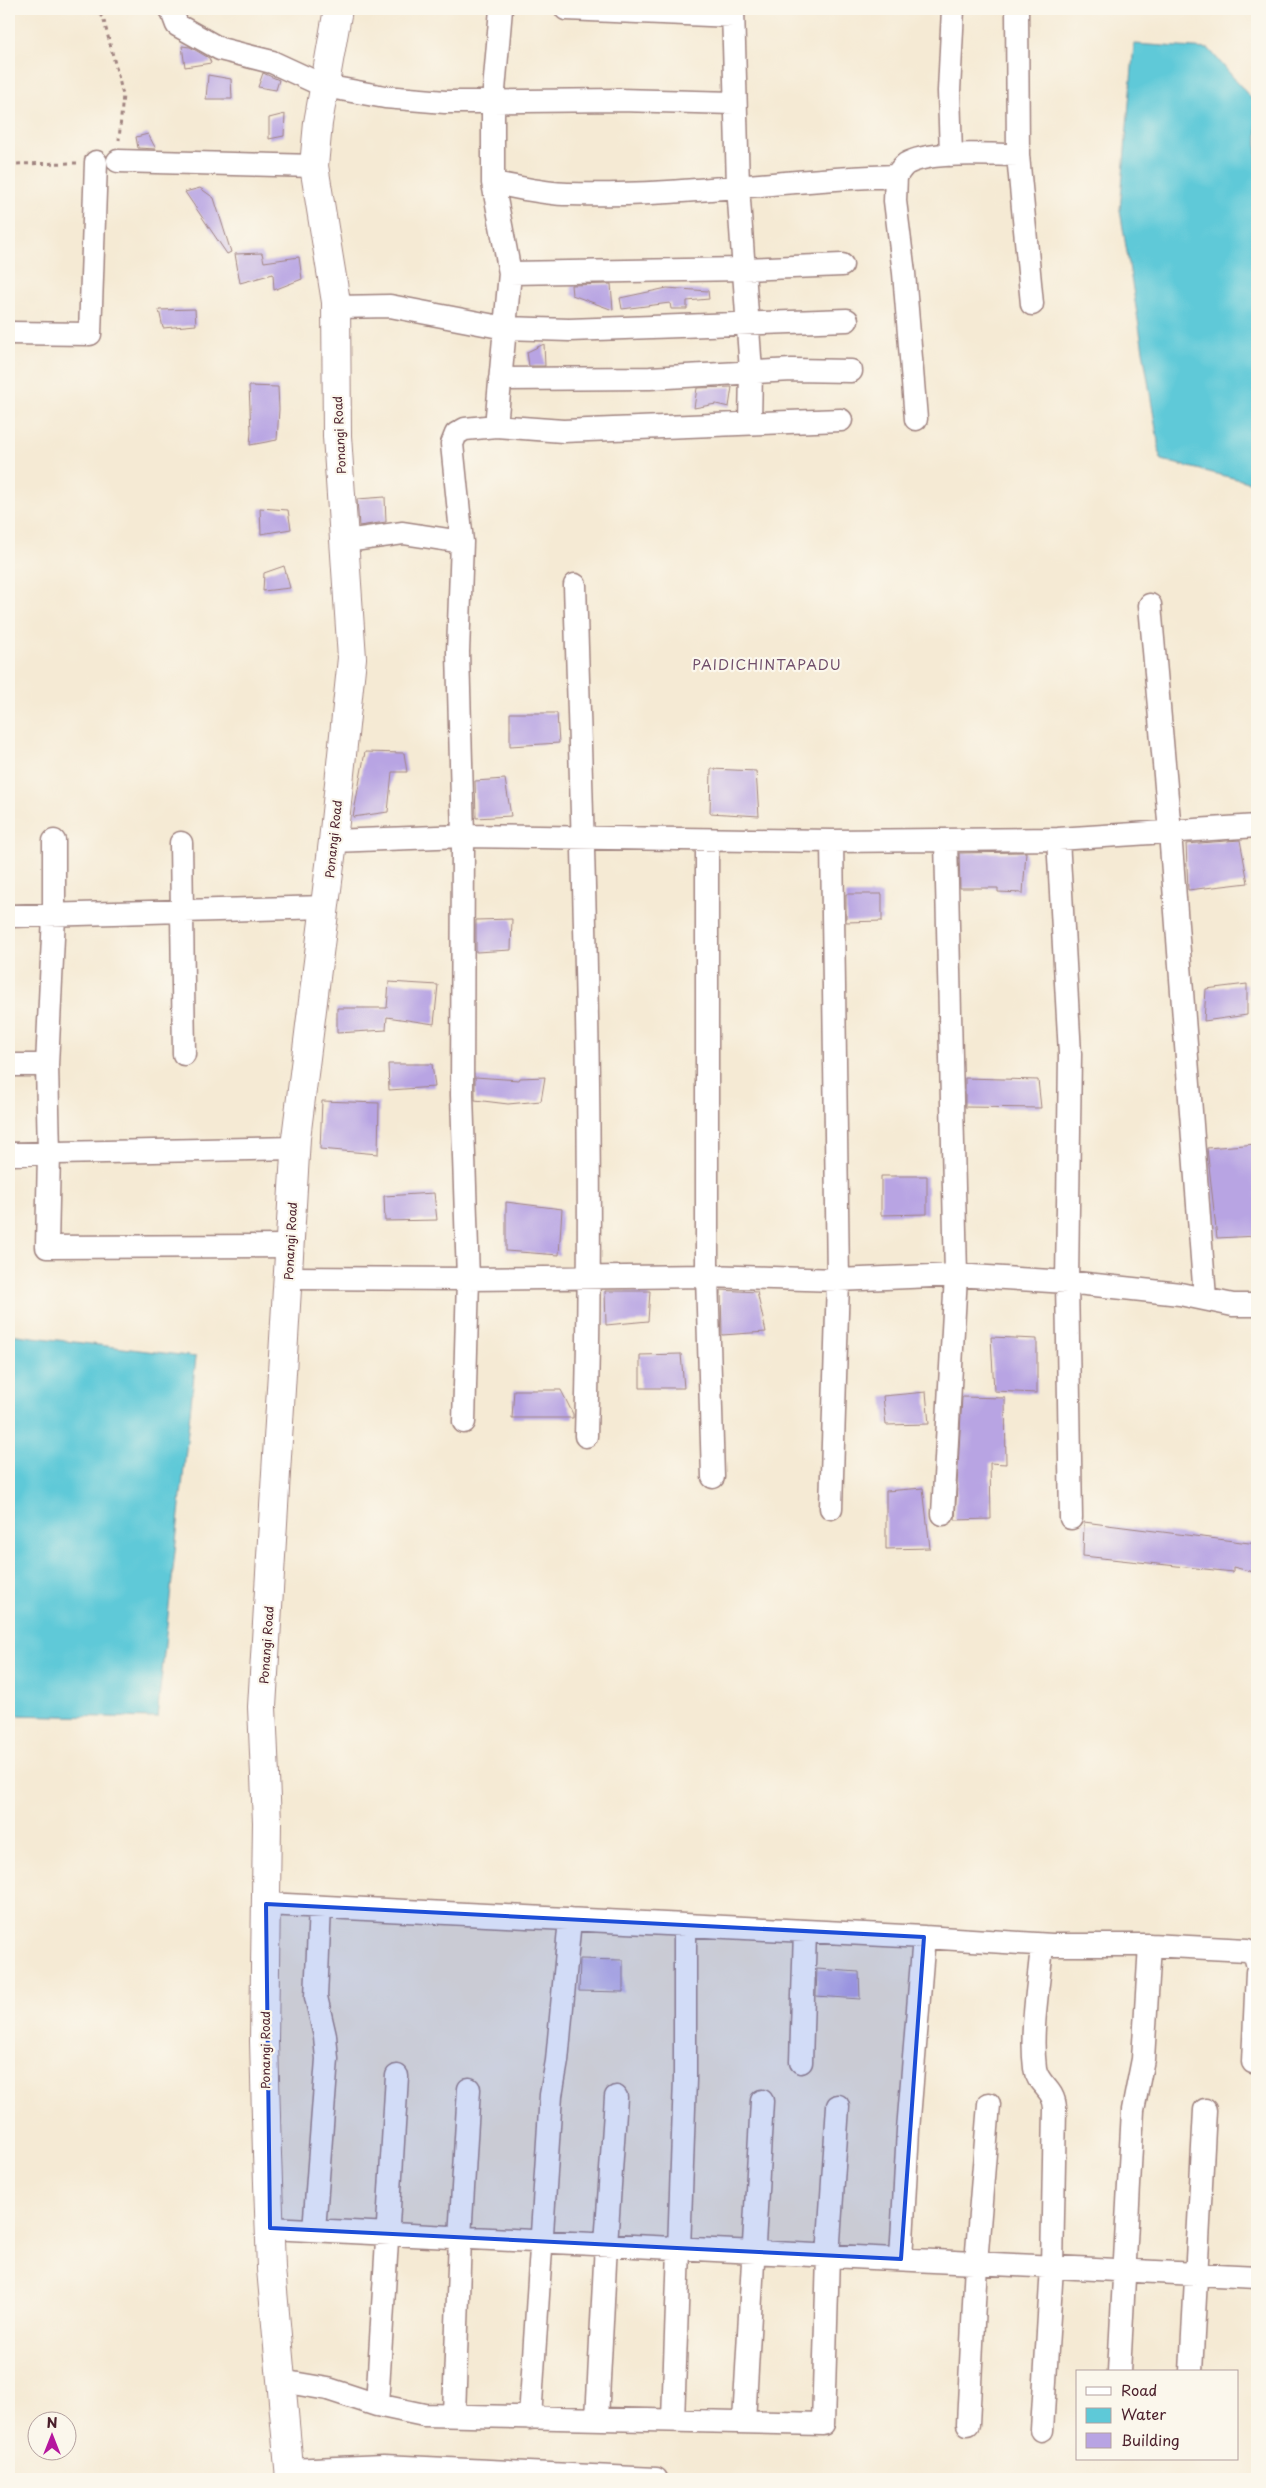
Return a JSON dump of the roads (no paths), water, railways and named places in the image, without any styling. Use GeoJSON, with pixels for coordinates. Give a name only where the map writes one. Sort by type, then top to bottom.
{"type":"FeatureCollection","features":[{"type":"Feature","properties":{"kind":"street"},"geometry":{"type":"LineString","coordinates":[[171,9],[177,25],[220,49],[272,62],[324,86],[395,98],[445,102],[628,100],[734,103]]}},
{"type":"Feature","properties":{"kind":"street","name":"Ponangi Road"},"geometry":{"type":"LineString","coordinates":[[290,2475],[270,2228],[264,2040],[267,1822],[262,1706],[295,1148],[333,841],[352,658],[346,541],[337,436],[336,307],[314,166],[324,86],[338,9]]}},
{"type":"Feature","properties":{"kind":"street"},"geometry":{"type":"LineString","coordinates":[[496,426],[510,273],[493,183],[493,102],[502,9]]}},
{"type":"Feature","properties":{"kind":"street"},"geometry":{"type":"LineString","coordinates":[[566,9],[733,12],[734,103],[750,371],[750,422]]}},
{"type":"Feature","properties":{"kind":"street"},"geometry":{"type":"LineString","coordinates":[[951,155],[950,91],[953,9]]}},
{"type":"Feature","properties":{"kind":"street"},"geometry":{"type":"LineString","coordinates":[[1017,9],[1018,155],[1032,304]]}},
{"type":"Feature","properties":{"kind":"street"},"geometry":{"type":"LineString","coordinates":[[916,419],[904,273],[895,201],[896,176],[906,164],[923,159],[951,155],[1018,155]]}},
{"type":"Feature","properties":{"kind":"street"},"geometry":{"type":"LineString","coordinates":[[9,333],[90,334],[107,162],[314,166]]}},
{"type":"Feature","properties":{"kind":"street"},"geometry":{"type":"LineString","coordinates":[[493,183],[567,194],[659,192],[828,178],[896,176]]}},
{"type":"Feature","properties":{"kind":"street"},"geometry":{"type":"LineString","coordinates":[[510,273],[743,269],[842,265]]}},
{"type":"Feature","properties":{"kind":"street"},"geometry":{"type":"LineString","coordinates":[[336,307],[390,306],[505,328],[569,330],[847,320]]}},
{"type":"Feature","properties":{"kind":"street"},"geometry":{"type":"LineString","coordinates":[[500,380],[650,378],[750,371],[851,371]]}},
{"type":"Feature","properties":{"kind":"street"},"geometry":{"type":"LineString","coordinates":[[464,1422],[468,1279],[462,1095],[463,836],[458,652],[462,542],[452,444],[456,434],[465,429],[496,426],[582,430],[648,429],[750,422],[841,420]]}},
{"type":"Feature","properties":{"kind":"street"},"geometry":{"type":"LineString","coordinates":[[346,541],[403,533],[462,542]]}},
{"type":"Feature","properties":{"kind":"street"},"geometry":{"type":"LineString","coordinates":[[575,585],[584,839],[590,1278],[586,1436]]}},
{"type":"Feature","properties":{"kind":"street"},"geometry":{"type":"LineString","coordinates":[[1150,605],[1170,832],[1206,1298]]}},
{"type":"Feature","properties":{"kind":"street"},"geometry":{"type":"LineString","coordinates":[[333,841],[463,836],[832,841],[1058,839],[1257,826]]}},
{"type":"Feature","properties":{"kind":"street"},"geometry":{"type":"LineString","coordinates":[[1058,839],[1070,1054],[1067,1282],[1071,1518]]}},
{"type":"Feature","properties":{"kind":"street"},"geometry":{"type":"LineString","coordinates":[[707,840],[707,1276],[713,1477]]}},
{"type":"Feature","properties":{"kind":"street"},"geometry":{"type":"LineString","coordinates":[[943,1514],[956,1275],[946,840]]}},
{"type":"Feature","properties":{"kind":"street"},"geometry":{"type":"LineString","coordinates":[[54,841],[54,916],[47,1065],[49,1153],[47,1247],[290,1246]]}},
{"type":"Feature","properties":{"kind":"street"},"geometry":{"type":"LineString","coordinates":[[832,841],[838,1280],[832,1508]]}},
{"type":"Feature","properties":{"kind":"street"},"geometry":{"type":"LineString","coordinates":[[181,843],[184,1054]]}},
{"type":"Feature","properties":{"kind":"street"},"geometry":{"type":"LineString","coordinates":[[9,916],[325,907]]}},
{"type":"Feature","properties":{"kind":"street"},"geometry":{"type":"LineString","coordinates":[[9,1065],[47,1065]]}},
{"type":"Feature","properties":{"kind":"street"},"geometry":{"type":"LineString","coordinates":[[9,1154],[295,1148]]}},
{"type":"Feature","properties":{"kind":"street"},"geometry":{"type":"LineString","coordinates":[[288,1278],[468,1279],[707,1276],[838,1280],[956,1275],[1067,1282],[1206,1298],[1233,1305],[1257,1305]]}},
{"type":"Feature","properties":{"kind":"street"},"geometry":{"type":"LineString","coordinates":[[266,1904],[924,1937],[1042,1945],[1150,1945],[1248,1950],[1254,1955],[1257,1963]]}},
{"type":"Feature","properties":{"kind":"street"},"geometry":{"type":"LineString","coordinates":[[314,2230],[326,2059],[325,2036],[316,1997],[320,1907]]}},
{"type":"Feature","properties":{"kind":"street"},"geometry":{"type":"LineString","coordinates":[[530,2418],[551,2095],[557,2061],[570,1919]]}},
{"type":"Feature","properties":{"kind":"street"},"geometry":{"type":"LineString","coordinates":[[673,2420],[685,2079],[685,1925]]}},
{"type":"Feature","properties":{"kind":"street"},"geometry":{"type":"LineString","coordinates":[[801,2062],[805,1931]]}},
{"type":"Feature","properties":{"kind":"street"},"geometry":{"type":"LineString","coordinates":[[901,2259],[908,2130],[924,1937]]}},
{"type":"Feature","properties":{"kind":"street"},"geometry":{"type":"LineString","coordinates":[[1042,1945],[1034,2050],[1036,2076],[1051,2092],[1054,2100],[1052,2267],[1042,2430]]}},
{"type":"Feature","properties":{"kind":"street"},"geometry":{"type":"LineString","coordinates":[[1119,2370],[1133,2110],[1143,2059],[1150,1945]]}},
{"type":"Feature","properties":{"kind":"street"},"geometry":{"type":"LineString","coordinates":[[1253,2062],[1257,1972]]}},
{"type":"Feature","properties":{"kind":"street"},"geometry":{"type":"LineString","coordinates":[[377,2405],[397,2076]]}},
{"type":"Feature","properties":{"kind":"street"},"geometry":{"type":"LineString","coordinates":[[454,2415],[460,2237],[469,2089]]}},
{"type":"Feature","properties":{"kind":"street"},"geometry":{"type":"LineString","coordinates":[[597,2418],[616,2096]]}},
{"type":"Feature","properties":{"kind":"street"},"geometry":{"type":"LineString","coordinates":[[744,2422],[762,2101]]}},
{"type":"Feature","properties":{"kind":"street"},"geometry":{"type":"LineString","coordinates":[[968,2424],[976,2263],[989,2104]]}},
{"type":"Feature","properties":{"kind":"street"},"geometry":{"type":"LineString","coordinates":[[281,2381],[328,2388],[377,2405],[424,2415],[823,2424],[828,2256],[838,2106]]}},
{"type":"Feature","properties":{"kind":"street"},"geometry":{"type":"LineString","coordinates":[[1191,2370],[1204,2110]]}},
{"type":"Feature","properties":{"kind":"street"},"geometry":{"type":"LineString","coordinates":[[270,2228],[1257,2277]]}},
{"type":"Feature","properties":{"kind":"street"},"geometry":{"type":"LineString","coordinates":[[290,2475],[384,2466],[656,2479]]}},
{"type":"Feature","properties":{"kind":"water"},"geometry":{"type":"Polygon","coordinates":[[[1134,44],[1209,49],[1257,103],[1257,484],[1161,460],[1120,210],[1134,44]]]}},
{"type":"Feature","properties":{"kind":"water"},"geometry":{"type":"Polygon","coordinates":[[[9,1334],[196,1357],[157,1718],[9,1715],[9,1334]]]}},
{"type":"Feature","properties":{"kind":"district","name":"PAIDICHINTAPADU"},"geometry":{"type":"Point","coordinates":[767,664]}}]}
